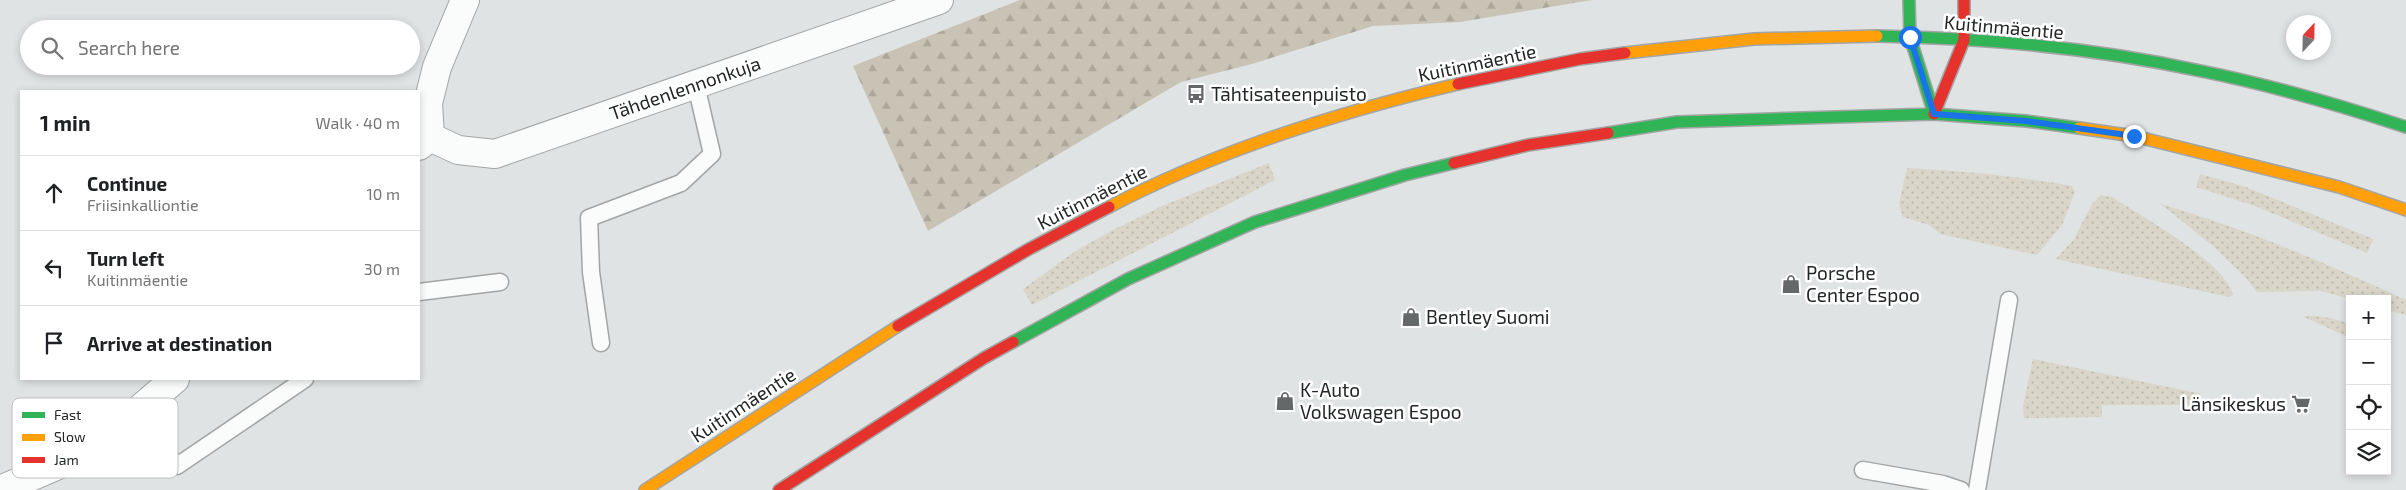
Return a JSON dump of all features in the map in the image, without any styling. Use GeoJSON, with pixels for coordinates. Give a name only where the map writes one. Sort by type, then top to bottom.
{"type":"FeatureCollection","features":[{"type":"Feature","properties":{"kind":"main road"},"geometry":{"type":"LineString","coordinates":[[1910,0],[1910,37],[1934,114]]}},
{"type":"Feature","properties":{"kind":"main road"},"geometry":{"type":"LineString","coordinates":[[1934,114],[1964,40],[1964,0]]}},
{"type":"Feature","properties":{"kind":"main road","name":"Kuitinmäentie"},"geometry":{"type":"LineString","coordinates":[[645,490],[903,321],[1042,242],[1161,181],[1325,119],[1479,78],[1624,52],[1786,38],[1841,36],[1910,37],[1964,40],[2134,58],[2238,80],[2355,110],[2406,127]]}},
{"type":"Feature","properties":{"kind":"main road"},"geometry":{"type":"LineString","coordinates":[[779,490],[984,358],[1128,279],[1255,222],[1406,175],[1528,145],[1677,122],[1820,116],[1934,114],[2026,121],[2134,136],[2339,187],[2406,210]]}},
{"type":"Feature","properties":{"kind":"street"},"geometry":{"type":"LineString","coordinates":[[425,141],[428,103],[437,67],[465,0]]}},
{"type":"Feature","properties":{"kind":"street","name":"Tähdenlennonkuja"},"geometry":{"type":"LineString","coordinates":[[425,141],[458,150],[495,154],[939,0]]}},
{"type":"Feature","properties":{"kind":"street"},"geometry":{"type":"LineString","coordinates":[[153,398],[174,380]]}},
{"type":"Feature","properties":{"kind":"street"},"geometry":{"type":"LineString","coordinates":[[0,490],[27,478]]}},
{"type":"Feature","properties":{"kind":"lane"},"geometry":{"type":"LineString","coordinates":[[601,343],[590,272],[590,218],[681,183],[712,154],[696,85]]}},
{"type":"Feature","properties":{"kind":"lane"},"geometry":{"type":"LineString","coordinates":[[420,292],[500,282]]}},
{"type":"Feature","properties":{"kind":"lane"},"geometry":{"type":"LineString","coordinates":[[1977,490],[2009,300]]}},
{"type":"Feature","properties":{"kind":"lane"},"geometry":{"type":"LineString","coordinates":[[178,465],[304,380]]}},
{"type":"Feature","properties":{"kind":"lane"},"geometry":{"type":"LineString","coordinates":[[1863,470],[1943,484],[1961,490]]}},
{"type":"Feature","properties":{"kind":"shaded area"},"geometry":{"type":"Polygon","coordinates":[[[1269,163],[1275,180],[1032,305],[1023,289],[1074,252],[1111,231],[1162,206],[1269,163]]]}},
{"type":"Feature","properties":{"kind":"shaded area"},"geometry":{"type":"Polygon","coordinates":[[[1907,168],[2031,179],[2072,186],[2075,192],[2062,225],[2037,255],[1940,234],[1929,225],[1903,217],[1899,204],[1907,168]]]}},
{"type":"Feature","properties":{"kind":"shaded area"},"geometry":{"type":"Polygon","coordinates":[[[2200,174],[2246,187],[2373,239],[2367,253],[2255,206],[2196,187],[2200,174]]]}},
{"type":"Feature","properties":{"kind":"shaded area"},"geometry":{"type":"Polygon","coordinates":[[[2101,195],[2112,197],[2199,254],[2227,282],[2233,295],[2229,297],[2056,259],[2074,239],[2092,204],[2101,195]]]}},
{"type":"Feature","properties":{"kind":"shaded area"},"geometry":{"type":"Polygon","coordinates":[[[2161,204],[2224,224],[2376,286],[2406,300],[2406,315],[2391,311],[2391,295],[2346,295],[2346,298],[2321,291],[2257,292],[2245,277],[2214,247],[2161,204]]]}},
{"type":"Feature","properties":{"kind":"shaded area"},"geometry":{"type":"Polygon","coordinates":[[[2302,316],[2315,316],[2346,323],[2346,336],[2302,316]]]}},
{"type":"Feature","properties":{"kind":"shaded area"},"geometry":{"type":"Polygon","coordinates":[[[2033,359],[2201,394],[2195,405],[2102,405],[2102,417],[2024,418],[2023,406],[2033,359]]]}},
{"type":"Feature","properties":{"kind":"green space"},"geometry":{"type":"Polygon","coordinates":[[[1020,0],[1592,0],[1460,22],[1373,26],[1252,64],[1181,82],[928,231],[853,66],[1020,0]]]}},
{"type":"Feature","properties":{"kind":"traffic: fast"},"geometry":{"type":"LineString","coordinates":[[1909,0],[1910,37],[1934,114]]}},
{"type":"Feature","properties":{"kind":"traffic: fast"},"geometry":{"type":"LineString","coordinates":[[1877,36],[1999,42],[2121,56],[2279,89],[2406,127]]}},
{"type":"Feature","properties":{"kind":"traffic: fast"},"geometry":{"type":"LineString","coordinates":[[1608,133],[1677,122],[1934,114],[2026,121],[2079,128]]}},
{"type":"Feature","properties":{"kind":"traffic: fast"},"geometry":{"type":"LineString","coordinates":[[1013,342],[1128,279],[1255,222],[1405,175],[1454,163]]}},
{"type":"Feature","properties":{"kind":"traffic: slow"},"geometry":{"type":"LineString","coordinates":[[1625,53],[1754,39],[1877,36]]}},
{"type":"Feature","properties":{"kind":"traffic: slow"},"geometry":{"type":"LineString","coordinates":[[1109,207],[1150,186],[1236,150],[1324,120],[1458,84]]}},
{"type":"Feature","properties":{"kind":"traffic: slow"},"geometry":{"type":"LineString","coordinates":[[2079,128],[2134,136],[2339,187],[2406,210]]}},
{"type":"Feature","properties":{"kind":"traffic: slow"},"geometry":{"type":"LineString","coordinates":[[645,490],[898,326]]}},
{"type":"Feature","properties":{"kind":"traffic: jam"},"geometry":{"type":"LineString","coordinates":[[1934,114],[1964,40],[1964,0]]}},
{"type":"Feature","properties":{"kind":"traffic: jam"},"geometry":{"type":"LineString","coordinates":[[1458,84],[1580,59],[1625,53]]}},
{"type":"Feature","properties":{"kind":"traffic: jam"},"geometry":{"type":"LineString","coordinates":[[1454,163],[1528,145],[1608,133]]}},
{"type":"Feature","properties":{"kind":"traffic: jam"},"geometry":{"type":"LineString","coordinates":[[898,326],[1029,249],[1109,207]]}},
{"type":"Feature","properties":{"kind":"traffic: jam"},"geometry":{"type":"LineString","coordinates":[[779,490],[984,358],[1013,342]]}},
{"type":"Feature","properties":{"kind":"place","name":"Tähtisateenpuisto"},"geometry":{"type":"Point","coordinates":[1196,94]}},
{"type":"Feature","properties":{"kind":"place","name":"Porsche Center Espoo"},"geometry":{"type":"Point","coordinates":[1791,284]}},
{"type":"Feature","properties":{"kind":"place","name":"Bentley Suomi"},"geometry":{"type":"Point","coordinates":[1411,317]}},
{"type":"Feature","properties":{"kind":"place","name":"K-Auto Volkswagen Espoo"},"geometry":{"type":"Point","coordinates":[1285,401]}},
{"type":"Feature","properties":{"kind":"place","name":"Länsikeskus"},"geometry":{"type":"Point","coordinates":[2301,404]}},
{"type":"Feature","properties":{"kind":"route"},"geometry":{"type":"LineString","coordinates":[[1910,37],[1934,114],[2026,121],[2134,136]]}}]}
